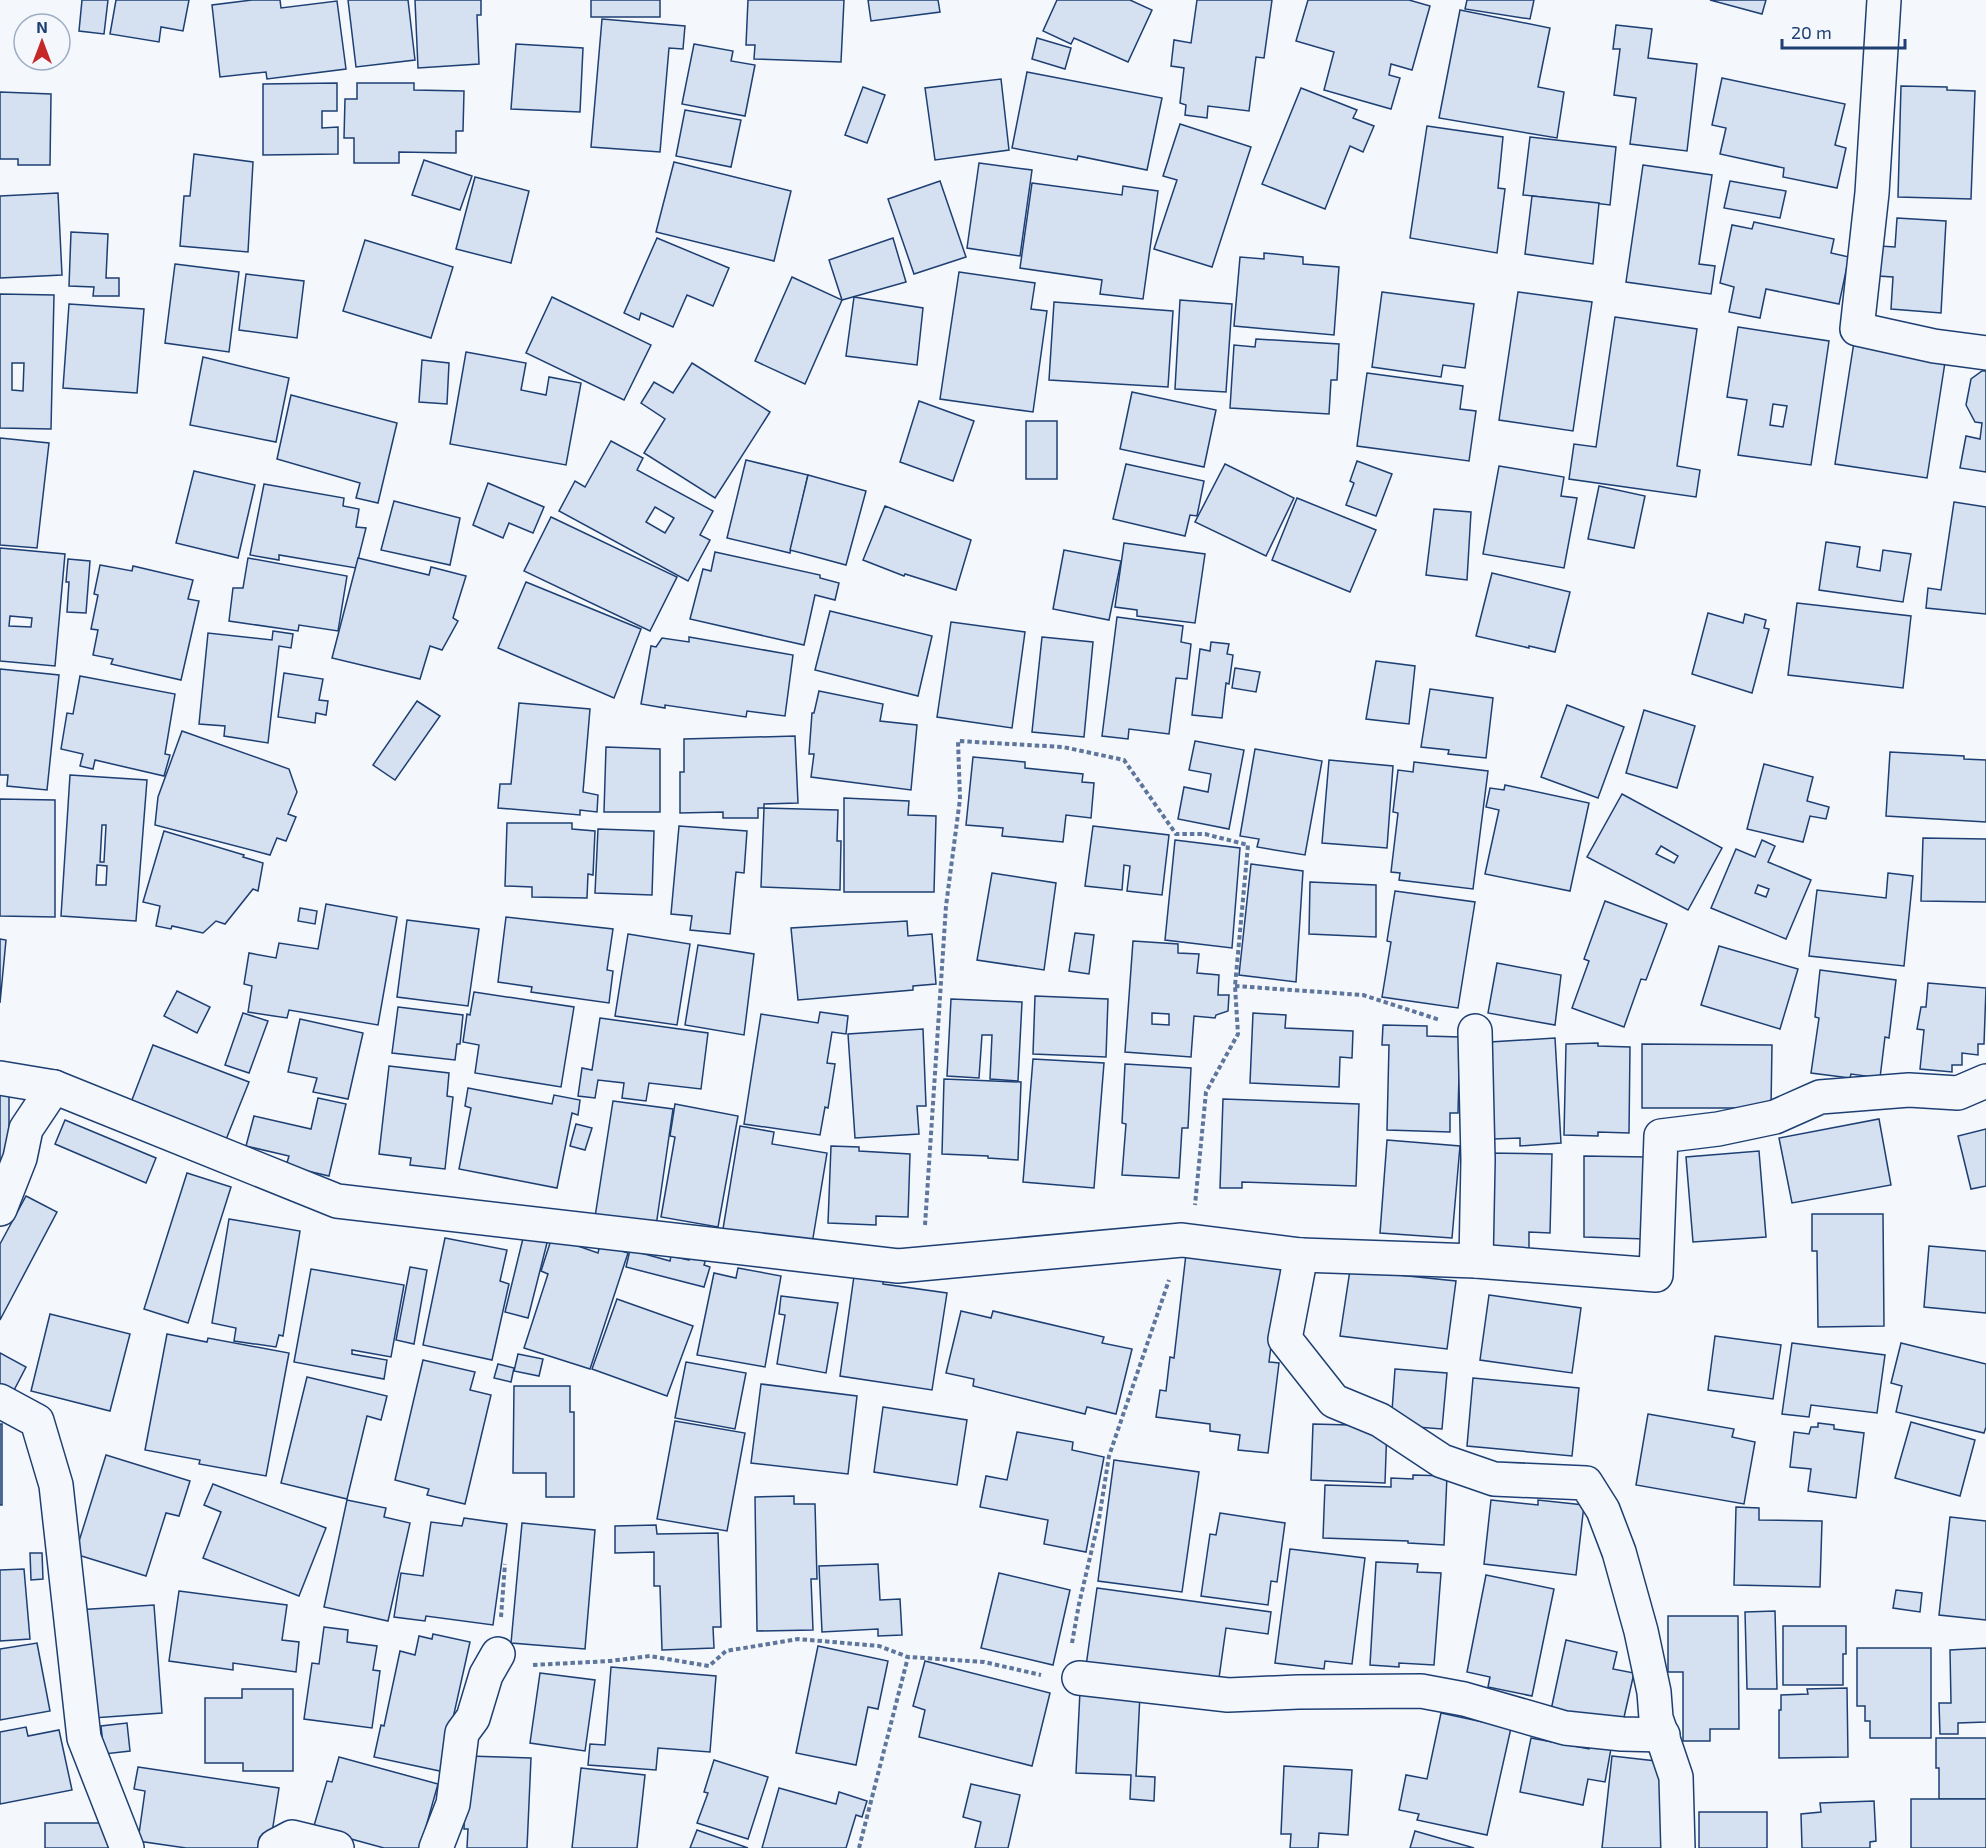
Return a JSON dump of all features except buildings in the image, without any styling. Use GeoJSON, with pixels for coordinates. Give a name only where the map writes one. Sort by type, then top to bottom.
{"type":"FeatureCollection","features":[{"type":"Feature","properties":{"kind":"street"},"geometry":{"type":"LineString","coordinates":[[1884,0],[1872,193],[1857,329],[1934,346],[1986,353]]}},
{"type":"Feature","properties":{"kind":"street"},"geometry":{"type":"LineString","coordinates":[[1475,1031],[1478,1160],[1476,1261]]}},
{"type":"Feature","properties":{"kind":"street"},"geometry":{"type":"LineString","coordinates":[[0,1078],[54,1087],[337,1201],[898,1266],[1182,1240],[1300,1255],[1476,1261],[1656,1275],[1661,1136],[1718,1129],[1775,1117],[1820,1097],[1908,1090],[1958,1094],[1986,1081]]}},
{"type":"Feature","properties":{"kind":"street"},"geometry":{"type":"LineString","coordinates":[[0,1209],[20,1158],[26,1129],[54,1087]]}},
{"type":"Feature","properties":{"kind":"street"},"geometry":{"type":"LineString","coordinates":[[1300,1255],[1286,1339],[1334,1401],[1380,1420],[1442,1461],[1494,1479],[1586,1483],[1603,1510],[1619,1552],[1641,1631],[1654,1692],[1656,1718],[1676,1777],[1678,1848]]}},
{"type":"Feature","properties":{"kind":"street"},"geometry":{"type":"LineString","coordinates":[[0,1401],[37,1421],[53,1474],[84,1738],[128,1848]]}},
{"type":"Feature","properties":{"kind":"street"},"geometry":{"type":"LineString","coordinates":[[436,1848],[453,1804],[462,1733],[473,1718],[486,1675],[498,1654]]}},
{"type":"Feature","properties":{"kind":"street"},"geometry":{"type":"LineString","coordinates":[[1079,1678],[1228,1695],[1421,1691],[1464,1699],[1565,1728],[1622,1734],[1663,1735]]}},
{"type":"Feature","properties":{"kind":"street"},"geometry":{"type":"LineString","coordinates":[[275,1848],[292,1837],[337,1848]]}},
{"type":"Feature","properties":{"kind":"path"},"geometry":{"type":"LineString","coordinates":[[505,1564],[498,1654],[512,1665],[610,1661],[650,1656],[709,1666],[726,1651],[798,1639],[879,1646],[908,1657],[984,1662],[1054,1678],[1079,1678],[1070,1659],[1079,1604],[1099,1519],[1109,1456],[1182,1240],[1193,1218],[1206,1092],[1238,1034],[1235,986],[1248,845],[1205,834],[1176,834],[1124,760],[1063,747],[958,741],[960,799],[946,906],[922,1265]]}},
{"type":"Feature","properties":{"kind":"path"},"geometry":{"type":"LineString","coordinates":[[1235,986],[1363,994],[1475,1031]]}},
{"type":"Feature","properties":{"kind":"path"},"geometry":{"type":"LineString","coordinates":[[859,1848],[908,1657]]}}]}
